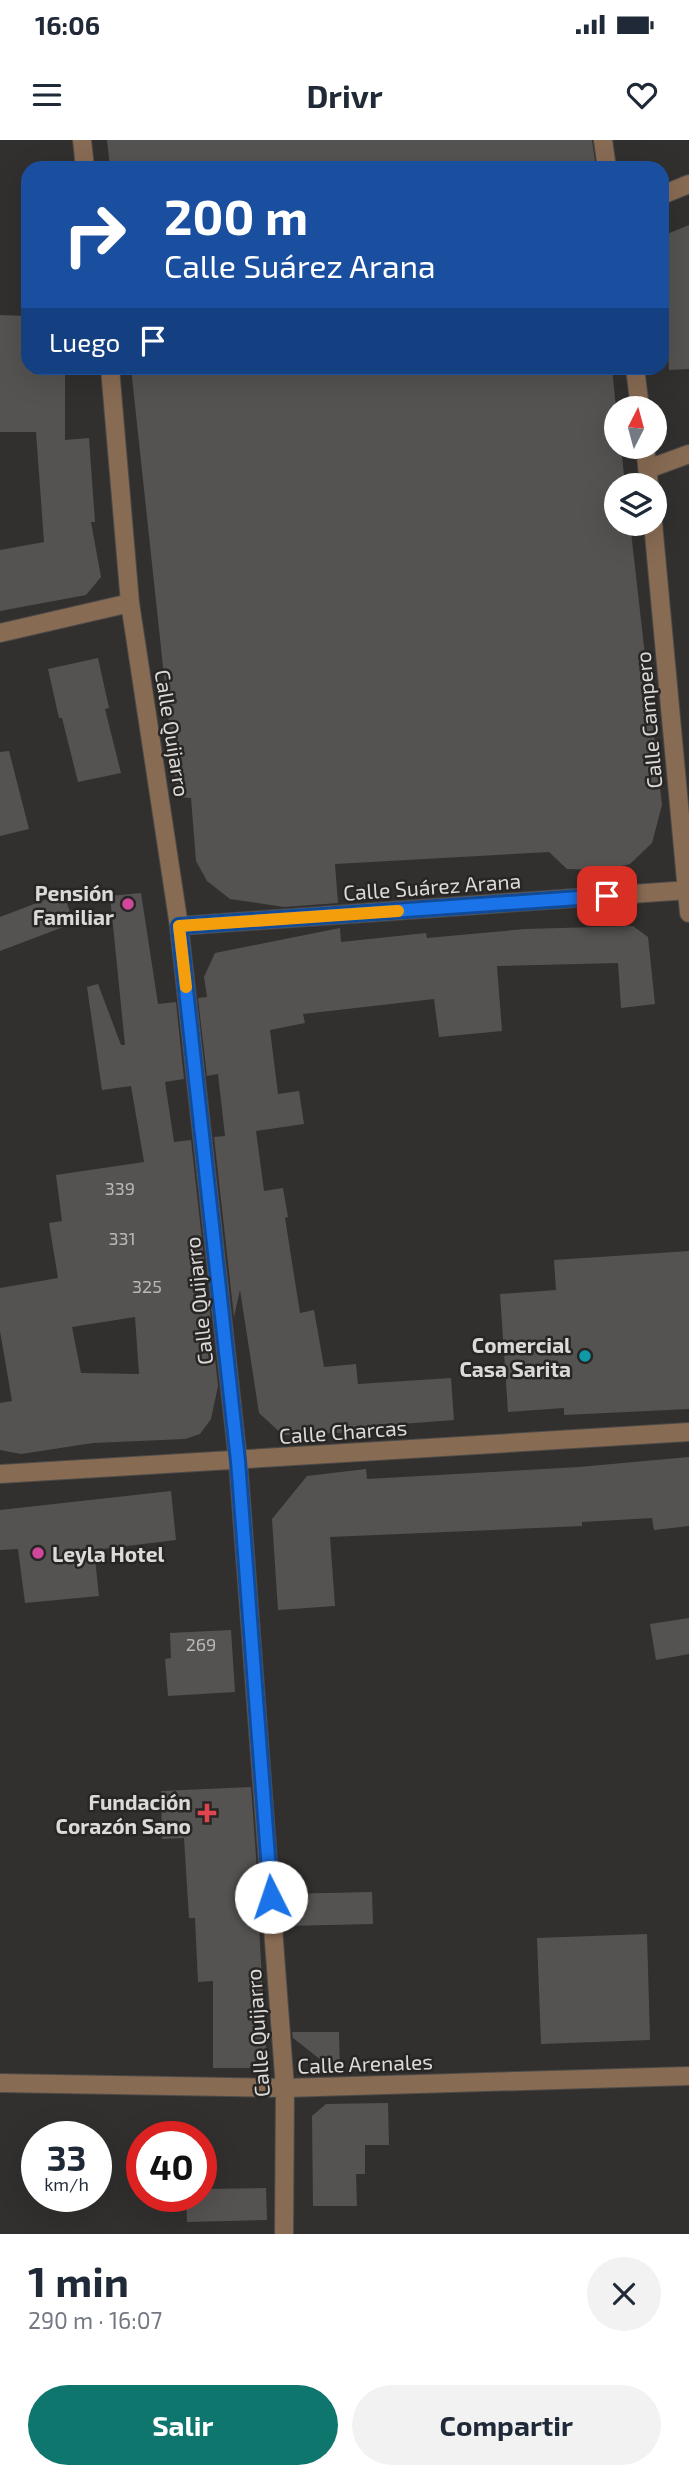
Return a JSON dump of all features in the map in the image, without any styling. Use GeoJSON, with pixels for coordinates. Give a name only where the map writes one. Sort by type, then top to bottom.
{"type":"FeatureCollection","features":[{"type":"Feature","properties":{"kind":"street"},"geometry":{"type":"LineString","coordinates":[[82,140],[84,161]]}},
{"type":"Feature","properties":{"kind":"street"},"geometry":{"type":"LineString","coordinates":[[603,140],[606,161]]}},
{"type":"Feature","properties":{"kind":"street"},"geometry":{"type":"LineString","coordinates":[[669,192],[689,184]]}},
{"type":"Feature","properties":{"kind":"street","name":"Calle Quijarro"},"geometry":{"type":"LineString","coordinates":[[111,375],[130,603],[179,926],[238,1461],[285,2088],[284,2234]]}},
{"type":"Feature","properties":{"kind":"street"},"geometry":{"type":"LineString","coordinates":[[636,375],[638,396]]}},
{"type":"Feature","properties":{"kind":"street"},"geometry":{"type":"LineString","coordinates":[[656,473],[689,454]]}},
{"type":"Feature","properties":{"kind":"street","name":"Calle Campero"},"geometry":{"type":"LineString","coordinates":[[654,536],[689,914]]}},
{"type":"Feature","properties":{"kind":"street"},"geometry":{"type":"LineString","coordinates":[[0,633],[130,603]]}},
{"type":"Feature","properties":{"kind":"street","name":"Calle Suárez Arana"},"geometry":{"type":"LineString","coordinates":[[179,926],[688,891]]}},
{"type":"Feature","properties":{"kind":"street","name":"Calle Charcas"},"geometry":{"type":"LineString","coordinates":[[0,1474],[689,1432]]}},
{"type":"Feature","properties":{"kind":"street","name":"Calle Arenales"},"geometry":{"type":"LineString","coordinates":[[0,2083],[285,2088],[689,2076]]}},
{"type":"Feature","properties":{"kind":"building"},"geometry":{"type":"Polygon","coordinates":[[[107,140],[592,140],[595,161],[109,161],[107,140]]]}},
{"type":"Feature","properties":{"kind":"building"},"geometry":{"type":"Polygon","coordinates":[[[689,225],[689,369],[669,370],[669,233],[689,225]]]}},
{"type":"Feature","properties":{"kind":"building"},"geometry":{"type":"Polygon","coordinates":[[[0,315],[21,316],[21,375],[65,375],[65,440],[89,438],[95,522],[91,522],[101,577],[86,595],[0,611],[0,550],[44,542],[36,432],[0,432],[0,315]]]}},
{"type":"Feature","properties":{"kind":"building"},"geometry":{"type":"Polygon","coordinates":[[[132,375],[613,375],[615,396],[604,396],[604,459],[622,459],[624,473],[604,473],[604,536],[631,536],[662,805],[652,843],[630,864],[602,870],[567,869],[549,852],[335,864],[338,903],[284,907],[230,899],[207,881],[196,861],[191,798],[177,797],[132,375]]]}},
{"type":"Feature","properties":{"kind":"building"},"geometry":{"type":"Polygon","coordinates":[[[98,658],[109,708],[105,709],[121,773],[78,782],[48,669],[98,658]]]}},
{"type":"Feature","properties":{"kind":"building"},"geometry":{"type":"Polygon","coordinates":[[[9,751],[29,829],[0,836],[0,752],[9,751]]]}},
{"type":"Feature","properties":{"kind":"building"},"geometry":{"type":"Polygon","coordinates":[[[63,893],[74,923],[0,951],[0,917],[63,893]]]}},
{"type":"Feature","properties":{"kind":"building"},"geometry":{"type":"Polygon","coordinates":[[[141,893],[158,1004],[176,1002],[184,1079],[165,1082],[174,1142],[191,1140],[218,1386],[211,1419],[200,1434],[185,1439],[93,1443],[21,1454],[0,1450],[0,1403],[12,1401],[0,1331],[0,1288],[58,1278],[49,1223],[62,1221],[56,1175],[144,1162],[131,1086],[102,1090],[87,987],[98,984],[121,1045],[125,1045],[110,896],[141,893]],[[135,1317],[72,1327],[81,1373],[139,1374],[135,1317]]]}},
{"type":"Feature","properties":{"kind":"building"},"geometry":{"type":"Polygon","coordinates":[[[633,926],[648,937],[655,1004],[621,1008],[618,963],[497,966],[502,1031],[439,1037],[434,999],[303,1014],[305,1023],[270,1030],[278,1094],[299,1091],[304,1124],[256,1131],[264,1191],[283,1188],[300,1313],[314,1310],[324,1367],[356,1364],[358,1384],[451,1378],[454,1420],[362,1427],[362,1432],[283,1435],[259,1413],[240,1290],[234,1317],[214,1137],[225,1136],[218,1074],[207,1076],[198,998],[207,997],[204,977],[215,953],[340,928],[341,942],[426,933],[427,938],[525,929],[633,926]]]}},
{"type":"Feature","properties":{"kind":"building"},"geometry":{"type":"Polygon","coordinates":[[[689,1251],[689,1409],[564,1415],[564,1408],[508,1412],[500,1294],[556,1290],[554,1260],[689,1251]]]}},
{"type":"Feature","properties":{"kind":"building"},"geometry":{"type":"Polygon","coordinates":[[[689,1457],[689,1526],[654,1530],[652,1518],[582,1522],[582,1526],[330,1537],[335,1606],[278,1610],[272,1519],[307,1476],[366,1469],[367,1479],[579,1467],[689,1457]]]}},
{"type":"Feature","properties":{"kind":"building"},"geometry":{"type":"Polygon","coordinates":[[[171,1491],[176,1540],[94,1550],[99,1596],[25,1603],[18,1549],[0,1550],[0,1510],[171,1491]]]}},
{"type":"Feature","properties":{"kind":"building"},"geometry":{"type":"Polygon","coordinates":[[[689,1618],[689,1654],[656,1660],[650,1624],[689,1618]]]}},
{"type":"Feature","properties":{"kind":"building"},"geometry":{"type":"Polygon","coordinates":[[[231,1630],[235,1692],[168,1696],[165,1659],[171,1658],[170,1633],[231,1630]]]}},
{"type":"Feature","properties":{"kind":"building"},"geometry":{"type":"Polygon","coordinates":[[[251,1787],[266,2049],[249,2068],[213,2068],[213,1981],[198,1982],[195,1918],[189,1918],[184,1838],[162,1839],[161,1791],[251,1787]]]}},
{"type":"Feature","properties":{"kind":"building"},"geometry":{"type":"Polygon","coordinates":[[[372,1892],[373,1924],[284,1926],[282,1894],[372,1892]]]}},
{"type":"Feature","properties":{"kind":"building"},"geometry":{"type":"Polygon","coordinates":[[[647,1934],[650,2040],[541,2044],[537,1938],[647,1934]]]}},
{"type":"Feature","properties":{"kind":"building"},"geometry":{"type":"Polygon","coordinates":[[[292,2032],[339,2032],[340,2075],[293,2038],[292,2032]]]}},
{"type":"Feature","properties":{"kind":"building"},"geometry":{"type":"Polygon","coordinates":[[[388,2103],[389,2145],[365,2145],[365,2174],[356,2174],[357,2206],[313,2206],[312,2116],[326,2104],[388,2103]]]}},
{"type":"Feature","properties":{"kind":"building"},"geometry":{"type":"Polygon","coordinates":[[[266,2188],[267,2220],[187,2222],[187,2212],[217,2212],[217,2189],[266,2188]]]}},
{"type":"Feature","properties":{"kind":"slow traffic"},"geometry":{"type":"LineString","coordinates":[[186,987],[179,926],[398,911]]}},
{"type":"Feature","properties":{"kind":"place","name":"Pensión Familiar"},"geometry":{"type":"Point","coordinates":[128,904]}},
{"type":"Feature","properties":{"kind":"place","name":"Comercial Casa Sarita"},"geometry":{"type":"Point","coordinates":[585,1356]}},
{"type":"Feature","properties":{"kind":"place","name":"Leyla Hotel"},"geometry":{"type":"Point","coordinates":[38,1553]}},
{"type":"Feature","properties":{"kind":"place","name":"Fundación Corazón Sano"},"geometry":{"type":"Point","coordinates":[207,1813]}},
{"type":"Feature","properties":{"kind":"route"},"geometry":{"type":"LineString","coordinates":[[271,1897],[238,1461],[179,926],[607,896]]}}]}
